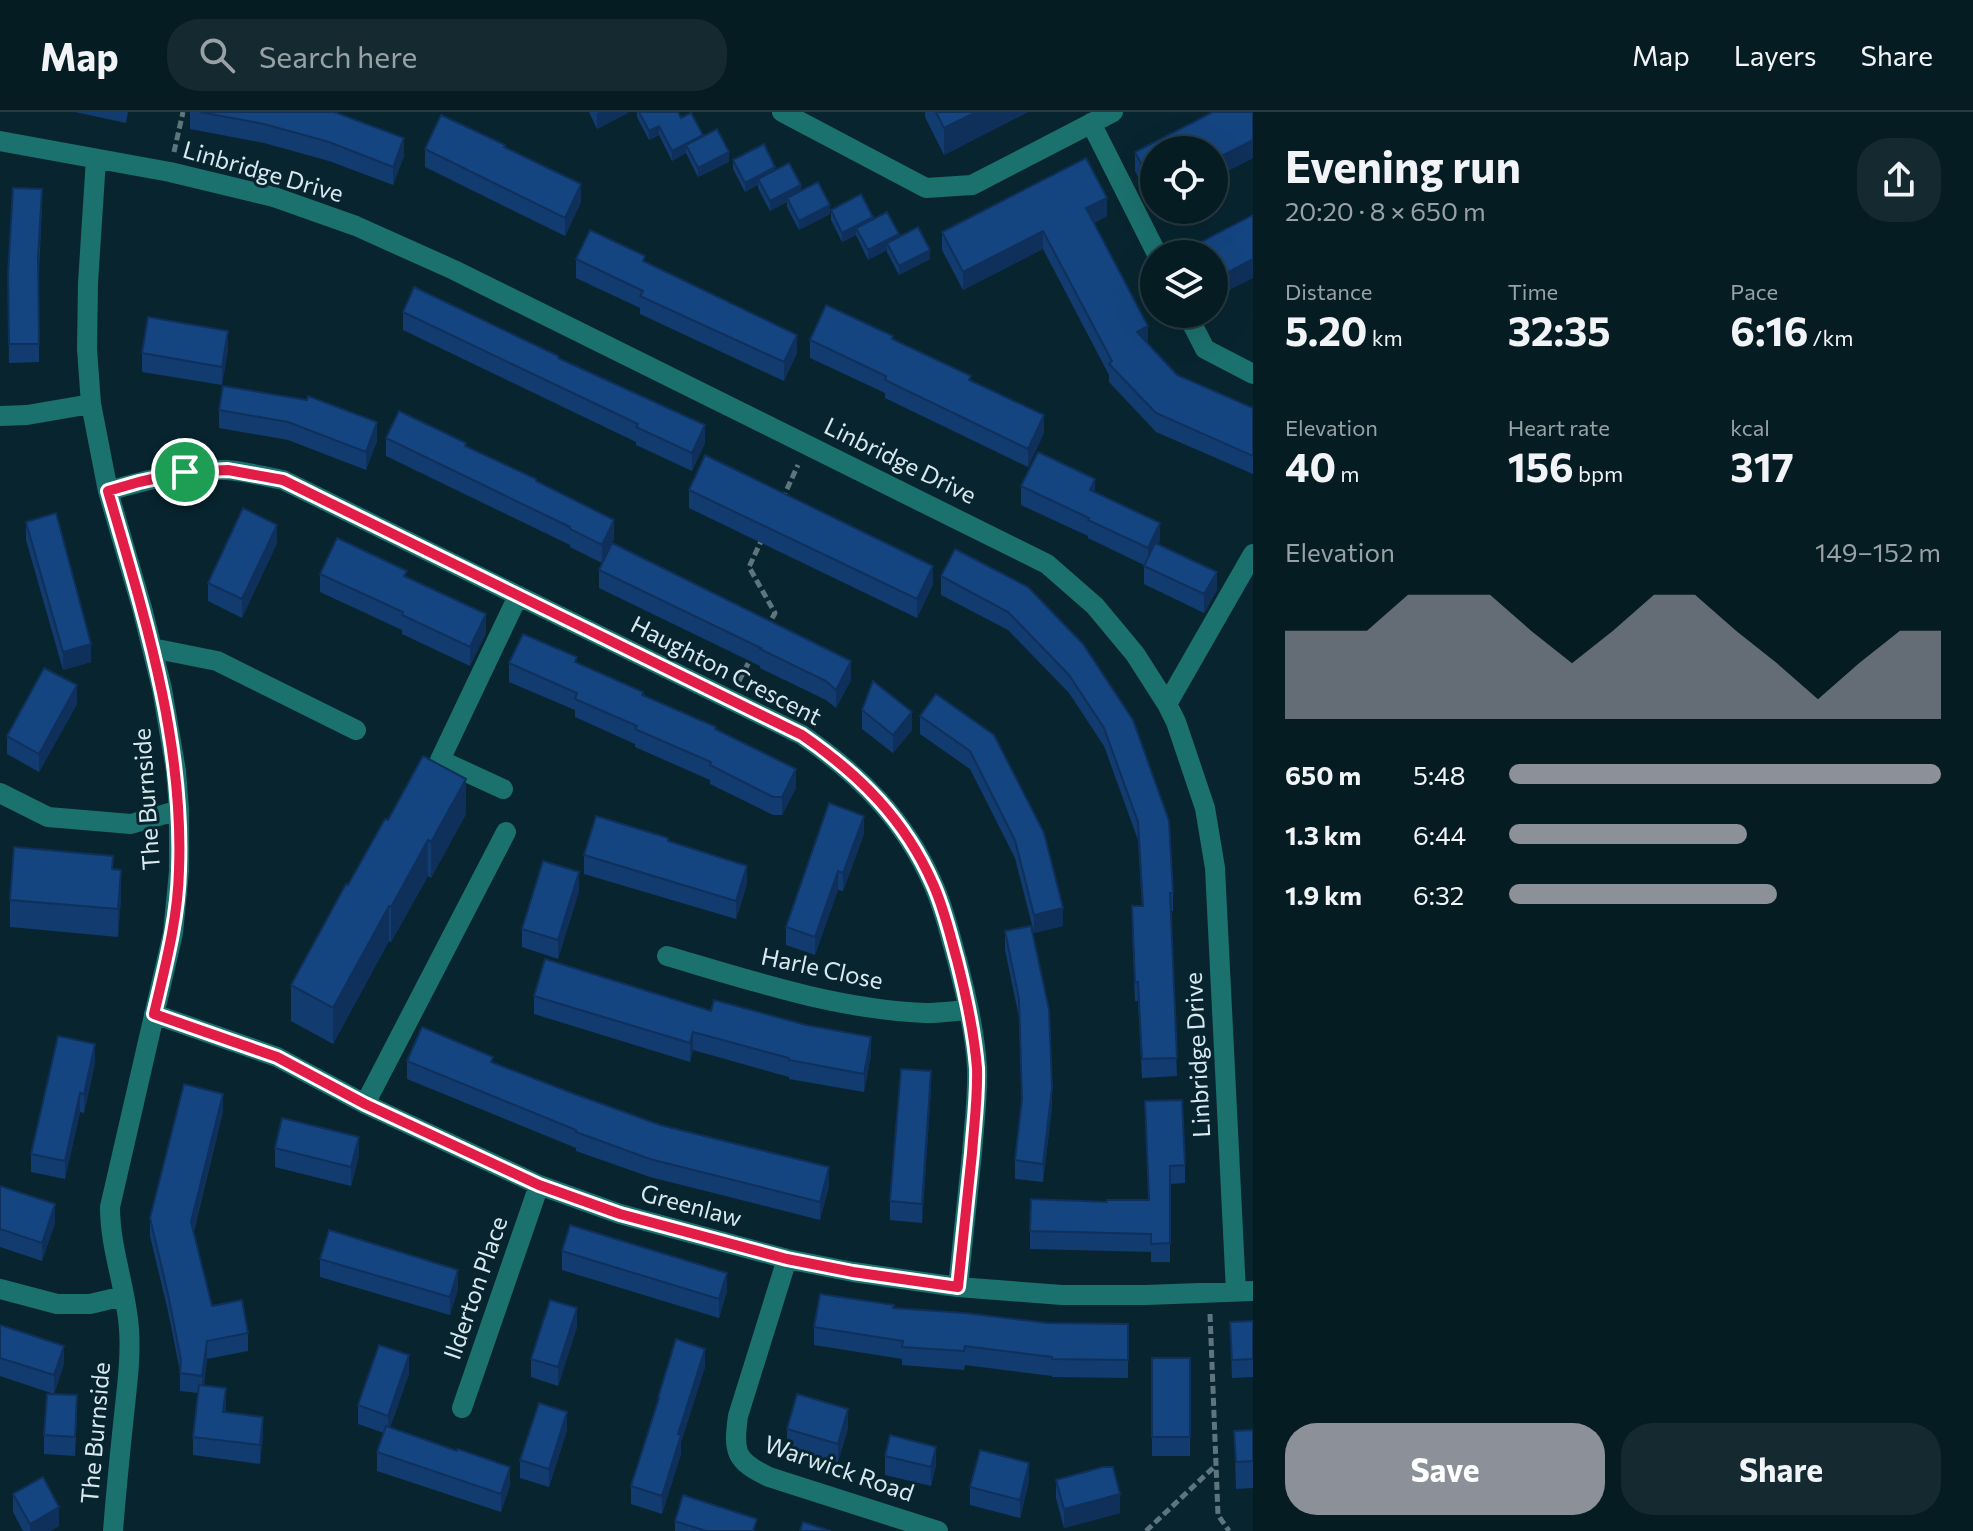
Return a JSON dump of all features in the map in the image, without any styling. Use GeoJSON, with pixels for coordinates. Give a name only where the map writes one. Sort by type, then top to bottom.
{"type":"FeatureCollection","features":[{"type":"Feature","properties":{"kind":"street"},"geometry":{"type":"LineString","coordinates":[[791,114],[926,188],[972,185],[1113,112]]}},
{"type":"Feature","properties":{"kind":"street"},"geometry":{"type":"LineString","coordinates":[[1091,123],[1150,240]]}},
{"type":"Feature","properties":{"kind":"street","name":"Linbridge Drive"},"geometry":{"type":"LineString","coordinates":[[0,141],[170,172],[274,197],[356,226],[454,270],[1047,564],[1095,606],[1135,654],[1167,704],[1205,808],[1215,868],[1245,1291]]}},
{"type":"Feature","properties":{"kind":"street","name":"The Burnside"},"geometry":{"type":"LineString","coordinates":[[96,159],[88,283],[87,349],[91,404],[108,491],[152,648],[169,725],[179,810],[179,871],[173,933],[110,1207],[113,1249],[129,1328],[129,1361],[113,1531]]}},
{"type":"Feature","properties":{"kind":"street"},"geometry":{"type":"LineString","coordinates":[[1194,328],[1205,349],[1253,374]]}},
{"type":"Feature","properties":{"kind":"street"},"geometry":{"type":"LineString","coordinates":[[0,416],[27,415],[91,404]]}},
{"type":"Feature","properties":{"kind":"street","name":"Haughton Crescent"},"geometry":{"type":"LineString","coordinates":[[108,491],[185,472],[228,470],[283,480],[802,735],[834,757],[877,797],[907,835],[934,885],[968,1010],[977,1068],[976,1102],[958,1287]]}},
{"type":"Feature","properties":{"kind":"street"},"geometry":{"type":"LineString","coordinates":[[1167,704],[1253,554]]}},
{"type":"Feature","properties":{"kind":"street"},"geometry":{"type":"LineString","coordinates":[[503,789],[440,760],[518,596]]}},
{"type":"Feature","properties":{"kind":"street"},"geometry":{"type":"LineString","coordinates":[[152,648],[217,661],[356,730]]}},
{"type":"Feature","properties":{"kind":"street"},"geometry":{"type":"LineString","coordinates":[[0,793],[48,817],[131,824],[179,810]]}},
{"type":"Feature","properties":{"kind":"street"},"geometry":{"type":"LineString","coordinates":[[365,1104],[506,832]]}},
{"type":"Feature","properties":{"kind":"street","name":"Harle Close"},"geometry":{"type":"LineString","coordinates":[[667,956],[780,990],[874,1009],[929,1013],[968,1010]]}},
{"type":"Feature","properties":{"kind":"street","name":"Greenlaw"},"geometry":{"type":"LineString","coordinates":[[154,1014],[277,1057],[365,1104],[539,1185],[620,1214],[787,1259],[958,1287],[1062,1295],[1245,1291]]}},
{"type":"Feature","properties":{"kind":"street","name":"Ilderton Place"},"geometry":{"type":"LineString","coordinates":[[462,1408],[539,1185]]}},
{"type":"Feature","properties":{"kind":"street","name":"Warwick Road"},"geometry":{"type":"LineString","coordinates":[[787,1259],[738,1416],[735,1437],[737,1453],[749,1468],[769,1477],[938,1531]]}},
{"type":"Feature","properties":{"kind":"street"},"geometry":{"type":"LineString","coordinates":[[0,1289],[57,1304],[90,1304],[124,1296]]}},
{"type":"Feature","properties":{"kind":"path"},"geometry":{"type":"LineString","coordinates":[[170,172],[183,112]]}},
{"type":"Feature","properties":{"kind":"path"},"geometry":{"type":"LineString","coordinates":[[775,513],[808,445]]}},
{"type":"Feature","properties":{"kind":"path"},"geometry":{"type":"LineString","coordinates":[[768,625],[775,613],[749,567],[769,526]]}},
{"type":"Feature","properties":{"kind":"path"},"geometry":{"type":"LineString","coordinates":[[730,700],[755,650]]}},
{"type":"Feature","properties":{"kind":"path"},"geometry":{"type":"LineString","coordinates":[[1209,1293],[1218,1515],[1229,1531]]}},
{"type":"Feature","properties":{"kind":"path"},"geometry":{"type":"LineString","coordinates":[[1146,1531],[1215,1466]]}},
{"type":"Feature","properties":{"kind":"building"},"geometry":{"type":"Polygon","coordinates":[[[200,112],[334,112],[404,138],[393,167],[329,142],[264,124],[200,112]]]}},
{"type":"Feature","properties":{"kind":"building"},"geometry":{"type":"Polygon","coordinates":[[[639,112],[678,112],[681,118],[691,113],[703,135],[672,151],[659,126],[649,131],[639,112]]]}},
{"type":"Feature","properties":{"kind":"building"},"geometry":{"type":"Polygon","coordinates":[[[936,112],[976,112],[944,128],[936,112]]]}},
{"type":"Feature","properties":{"kind":"building"},"geometry":{"type":"Polygon","coordinates":[[[1213,112],[1253,112],[1253,140],[1228,153],[1228,136],[1166,136],[1213,112]]]}},
{"type":"Feature","properties":{"kind":"building"},"geometry":{"type":"Polygon","coordinates":[[[441,115],[581,184],[565,218],[425,149],[441,115]]]}},
{"type":"Feature","properties":{"kind":"building"},"geometry":{"type":"Polygon","coordinates":[[[717,129],[729,152],[698,168],[686,145],[717,129]]]}},
{"type":"Feature","properties":{"kind":"building"},"geometry":{"type":"Polygon","coordinates":[[[764,144],[775,167],[745,183],[733,160],[764,144]]]}},
{"type":"Feature","properties":{"kind":"building"},"geometry":{"type":"Polygon","coordinates":[[[1086,158],[1107,198],[1086,208],[1140,311],[1140,328],[1144,328],[1137,332],[1177,375],[1253,408],[1253,456],[1156,413],[1109,364],[1112,361],[1043,231],[963,272],[942,232],[1086,158]]]}},
{"type":"Feature","properties":{"kind":"building"},"geometry":{"type":"Polygon","coordinates":[[[789,163],[801,185],[770,201],[758,179],[789,163]]]}},
{"type":"Feature","properties":{"kind":"building"},"geometry":{"type":"Polygon","coordinates":[[[818,182],[830,205],[799,221],[787,198],[818,182]]]}},
{"type":"Feature","properties":{"kind":"building"},"geometry":{"type":"Polygon","coordinates":[[[13,188],[42,189],[38,258],[39,344],[9,344],[8,275],[13,188]]]}},
{"type":"Feature","properties":{"kind":"building"},"geometry":{"type":"Polygon","coordinates":[[[861,194],[873,217],[842,233],[831,210],[861,194]]]}},
{"type":"Feature","properties":{"kind":"building"},"geometry":{"type":"Polygon","coordinates":[[[887,212],[899,234],[868,250],[856,228],[887,212]]]}},
{"type":"Feature","properties":{"kind":"building"},"geometry":{"type":"Polygon","coordinates":[[[1253,215],[1253,259],[1228,272],[1228,240],[1204,240],[1253,215]]]}},
{"type":"Feature","properties":{"kind":"building"},"geometry":{"type":"Polygon","coordinates":[[[918,227],[930,250],[899,266],[887,243],[918,227]]]}},
{"type":"Feature","properties":{"kind":"building"},"geometry":{"type":"Polygon","coordinates":[[[590,230],[645,256],[643,261],[797,335],[784,362],[640,296],[643,291],[576,259],[590,230]]]}},
{"type":"Feature","properties":{"kind":"building"},"geometry":{"type":"Polygon","coordinates":[[[414,287],[558,358],[705,425],[692,453],[403,312],[414,287]]]}},
{"type":"Feature","properties":{"kind":"building"},"geometry":{"type":"Polygon","coordinates":[[[826,305],[971,376],[969,380],[1044,415],[1028,449],[810,340],[826,305]]]}},
{"type":"Feature","properties":{"kind":"building"},"geometry":{"type":"Polygon","coordinates":[[[148,317],[228,331],[222,367],[142,353],[148,317]]]}},
{"type":"Feature","properties":{"kind":"building"},"geometry":{"type":"Polygon","coordinates":[[[223,386],[307,400],[308,396],[377,422],[366,452],[288,422],[219,410],[223,386]]]}},
{"type":"Feature","properties":{"kind":"building"},"geometry":{"type":"Polygon","coordinates":[[[399,411],[614,520],[602,545],[386,438],[399,411]]]}},
{"type":"Feature","properties":{"kind":"building"},"geometry":{"type":"Polygon","coordinates":[[[1038,452],[1095,479],[1090,490],[1160,523],[1148,548],[1021,486],[1038,452]]]}},
{"type":"Feature","properties":{"kind":"building"},"geometry":{"type":"Polygon","coordinates":[[[705,455],[933,566],[917,599],[689,490],[705,455]]]}},
{"type":"Feature","properties":{"kind":"building"},"geometry":{"type":"Polygon","coordinates":[[[243,508],[277,525],[242,599],[208,583],[243,508]]]}},
{"type":"Feature","properties":{"kind":"building"},"geometry":{"type":"Polygon","coordinates":[[[56,513],[91,644],[63,652],[26,522],[56,513]]]}},
{"type":"Feature","properties":{"kind":"building"},"geometry":{"type":"Polygon","coordinates":[[[337,538],[407,571],[404,576],[486,614],[470,647],[320,574],[337,538]]]}},
{"type":"Feature","properties":{"kind":"building"},"geometry":{"type":"Polygon","coordinates":[[[612,543],[851,661],[836,690],[826,681],[761,648],[599,570],[612,543]]]}},
{"type":"Feature","properties":{"kind":"building"},"geometry":{"type":"Polygon","coordinates":[[[1155,543],[1217,572],[1204,594],[1144,566],[1155,543]]]}},
{"type":"Feature","properties":{"kind":"building"},"geometry":{"type":"Polygon","coordinates":[[[955,549],[1028,587],[1083,644],[1133,720],[1169,821],[1177,1058],[1142,1059],[1132,906],[1143,906],[1138,822],[1104,728],[1069,675],[1008,612],[941,576],[955,549]]]}},
{"type":"Feature","properties":{"kind":"building"},"geometry":{"type":"Polygon","coordinates":[[[523,634],[577,657],[575,662],[716,727],[796,769],[782,797],[773,797],[710,765],[711,762],[575,699],[577,693],[509,663],[523,634]]]}},
{"type":"Feature","properties":{"kind":"building"},"geometry":{"type":"Polygon","coordinates":[[[44,668],[77,685],[39,754],[7,736],[44,668]]]}},
{"type":"Feature","properties":{"kind":"building"},"geometry":{"type":"Polygon","coordinates":[[[873,681],[912,712],[893,735],[862,710],[873,681]]]}},
{"type":"Feature","properties":{"kind":"building"},"geometry":{"type":"Polygon","coordinates":[[[936,694],[994,735],[1044,833],[1063,908],[1034,915],[1015,840],[970,751],[920,716],[936,694]]]}},
{"type":"Feature","properties":{"kind":"building"},"geometry":{"type":"Polygon","coordinates":[[[423,756],[466,779],[431,842],[428,840],[389,906],[333,1008],[291,985],[346,884],[385,819],[388,820],[423,756]]]}},
{"type":"Feature","properties":{"kind":"building"},"geometry":{"type":"Polygon","coordinates":[[[829,803],[864,816],[843,873],[838,871],[815,937],[786,927],[829,803]]]}},
{"type":"Feature","properties":{"kind":"building"},"geometry":{"type":"Polygon","coordinates":[[[596,816],[747,866],[736,901],[584,855],[596,816]]]}},
{"type":"Feature","properties":{"kind":"building"},"geometry":{"type":"Polygon","coordinates":[[[14,847],[113,856],[112,869],[121,870],[118,909],[10,900],[14,847]]]}},
{"type":"Feature","properties":{"kind":"building"},"geometry":{"type":"Polygon","coordinates":[[[543,861],[579,872],[558,940],[522,929],[543,861]]]}},
{"type":"Feature","properties":{"kind":"building"},"geometry":{"type":"Polygon","coordinates":[[[1031,926],[1049,1010],[1052,1088],[1043,1164],[1015,1160],[1022,1099],[1019,999],[1005,931],[1031,926]]]}},
{"type":"Feature","properties":{"kind":"building"},"geometry":{"type":"Polygon","coordinates":[[[545,959],[711,1011],[714,1000],[806,1025],[871,1037],[864,1074],[789,1060],[693,1032],[690,1043],[534,996],[545,959]]]}},
{"type":"Feature","properties":{"kind":"building"},"geometry":{"type":"Polygon","coordinates":[[[422,1027],[493,1057],[491,1062],[660,1125],[829,1167],[820,1202],[650,1159],[576,1132],[407,1061],[422,1027]]]}},
{"type":"Feature","properties":{"kind":"building"},"geometry":{"type":"Polygon","coordinates":[[[58,1036],[95,1044],[65,1161],[31,1154],[58,1036]]]}},
{"type":"Feature","properties":{"kind":"building"},"geometry":{"type":"Polygon","coordinates":[[[901,1069],[931,1071],[922,1204],[890,1201],[901,1069]]]}},
{"type":"Feature","properties":{"kind":"building"},"geometry":{"type":"Polygon","coordinates":[[[184,1084],[223,1094],[191,1222],[212,1306],[242,1300],[248,1333],[207,1341],[202,1376],[180,1373],[181,1360],[150,1218],[184,1084]]]}},
{"type":"Feature","properties":{"kind":"building"},"geometry":{"type":"Polygon","coordinates":[[[1182,1100],[1185,1165],[1170,1166],[1170,1243],[1151,1244],[1151,1234],[1030,1231],[1031,1199],[1149,1200],[1145,1101],[1182,1100]]]}},
{"type":"Feature","properties":{"kind":"building"},"geometry":{"type":"Polygon","coordinates":[[[282,1118],[359,1137],[351,1167],[275,1148],[282,1118]]]}},
{"type":"Feature","properties":{"kind":"building"},"geometry":{"type":"Polygon","coordinates":[[[0,1186],[55,1204],[42,1243],[0,1229],[0,1186]]]}},
{"type":"Feature","properties":{"kind":"building"},"geometry":{"type":"Polygon","coordinates":[[[570,1225],[727,1273],[719,1299],[562,1251],[570,1225]]]}},
{"type":"Feature","properties":{"kind":"building"},"geometry":{"type":"Polygon","coordinates":[[[329,1230],[458,1270],[450,1297],[320,1259],[329,1230]]]}},
{"type":"Feature","properties":{"kind":"building"},"geometry":{"type":"Polygon","coordinates":[[[820,1294],[894,1305],[893,1308],[1047,1323],[1128,1324],[1128,1360],[1052,1359],[965,1346],[964,1351],[902,1347],[903,1341],[814,1327],[820,1294]]]}},
{"type":"Feature","properties":{"kind":"building"},"geometry":{"type":"Polygon","coordinates":[[[550,1300],[577,1308],[558,1367],[531,1359],[550,1300]]]}},
{"type":"Feature","properties":{"kind":"building"},"geometry":{"type":"Polygon","coordinates":[[[1253,1321],[1253,1359],[1232,1360],[1230,1322],[1253,1321]]]}},
{"type":"Feature","properties":{"kind":"building"},"geometry":{"type":"Polygon","coordinates":[[[0,1325],[64,1346],[54,1375],[0,1358],[0,1325]]]}},
{"type":"Feature","properties":{"kind":"building"},"geometry":{"type":"Polygon","coordinates":[[[676,1339],[705,1349],[662,1496],[631,1486],[676,1339]]]}},
{"type":"Feature","properties":{"kind":"building"},"geometry":{"type":"Polygon","coordinates":[[[379,1345],[409,1355],[388,1416],[358,1405],[379,1345]]]}},
{"type":"Feature","properties":{"kind":"building"},"geometry":{"type":"Polygon","coordinates":[[[1152,1358],[1190,1358],[1190,1437],[1152,1437],[1152,1358]]]}},
{"type":"Feature","properties":{"kind":"building"},"geometry":{"type":"Polygon","coordinates":[[[199,1385],[226,1388],[223,1412],[263,1417],[260,1445],[193,1437],[199,1385]]]}},
{"type":"Feature","properties":{"kind":"building"},"geometry":{"type":"Polygon","coordinates":[[[47,1394],[77,1395],[75,1437],[44,1435],[47,1394]]]}},
{"type":"Feature","properties":{"kind":"building"},"geometry":{"type":"Polygon","coordinates":[[[797,1394],[848,1409],[838,1444],[787,1429],[797,1394]]]}},
{"type":"Feature","properties":{"kind":"building"},"geometry":{"type":"Polygon","coordinates":[[[539,1403],[567,1412],[549,1469],[520,1460],[539,1403]]]}},
{"type":"Feature","properties":{"kind":"building"},"geometry":{"type":"Polygon","coordinates":[[[386,1426],[510,1467],[501,1494],[377,1452],[386,1426]]]}},
{"type":"Feature","properties":{"kind":"building"},"geometry":{"type":"Polygon","coordinates":[[[1253,1430],[1253,1461],[1236,1462],[1234,1431],[1253,1430]]]}},
{"type":"Feature","properties":{"kind":"building"},"geometry":{"type":"Polygon","coordinates":[[[890,1435],[936,1447],[931,1467],[885,1456],[890,1435]]]}},
{"type":"Feature","properties":{"kind":"building"},"geometry":{"type":"Polygon","coordinates":[[[980,1450],[1029,1463],[1020,1500],[970,1487],[980,1450]]]}},
{"type":"Feature","properties":{"kind":"building"},"geometry":{"type":"Polygon","coordinates":[[[1113,1467],[1120,1494],[1064,1509],[1056,1480],[1113,1467]]]}},
{"type":"Feature","properties":{"kind":"building"},"geometry":{"type":"Polygon","coordinates":[[[43,1477],[59,1507],[30,1524],[13,1494],[43,1477]]]}},
{"type":"Feature","properties":{"kind":"building"},"geometry":{"type":"Polygon","coordinates":[[[683,1495],[757,1519],[753,1531],[706,1531],[675,1521],[683,1495]]]}},
{"type":"Feature","properties":{"kind":"building"},"geometry":{"type":"Polygon","coordinates":[[[803,1522],[831,1531],[800,1531],[803,1522]]]}},
{"type":"Feature","properties":{"kind":"route"},"geometry":{"type":"LineString","coordinates":[[228,470],[283,480],[802,735],[834,757],[877,797],[907,835],[934,885],[962,979],[971,1027],[977,1068],[976,1102],[958,1287],[787,1259],[620,1214],[539,1185],[365,1104],[277,1057],[154,1014],[173,933],[179,871],[176,771],[162,689],[108,491],[185,472],[228,470]]}}]}
